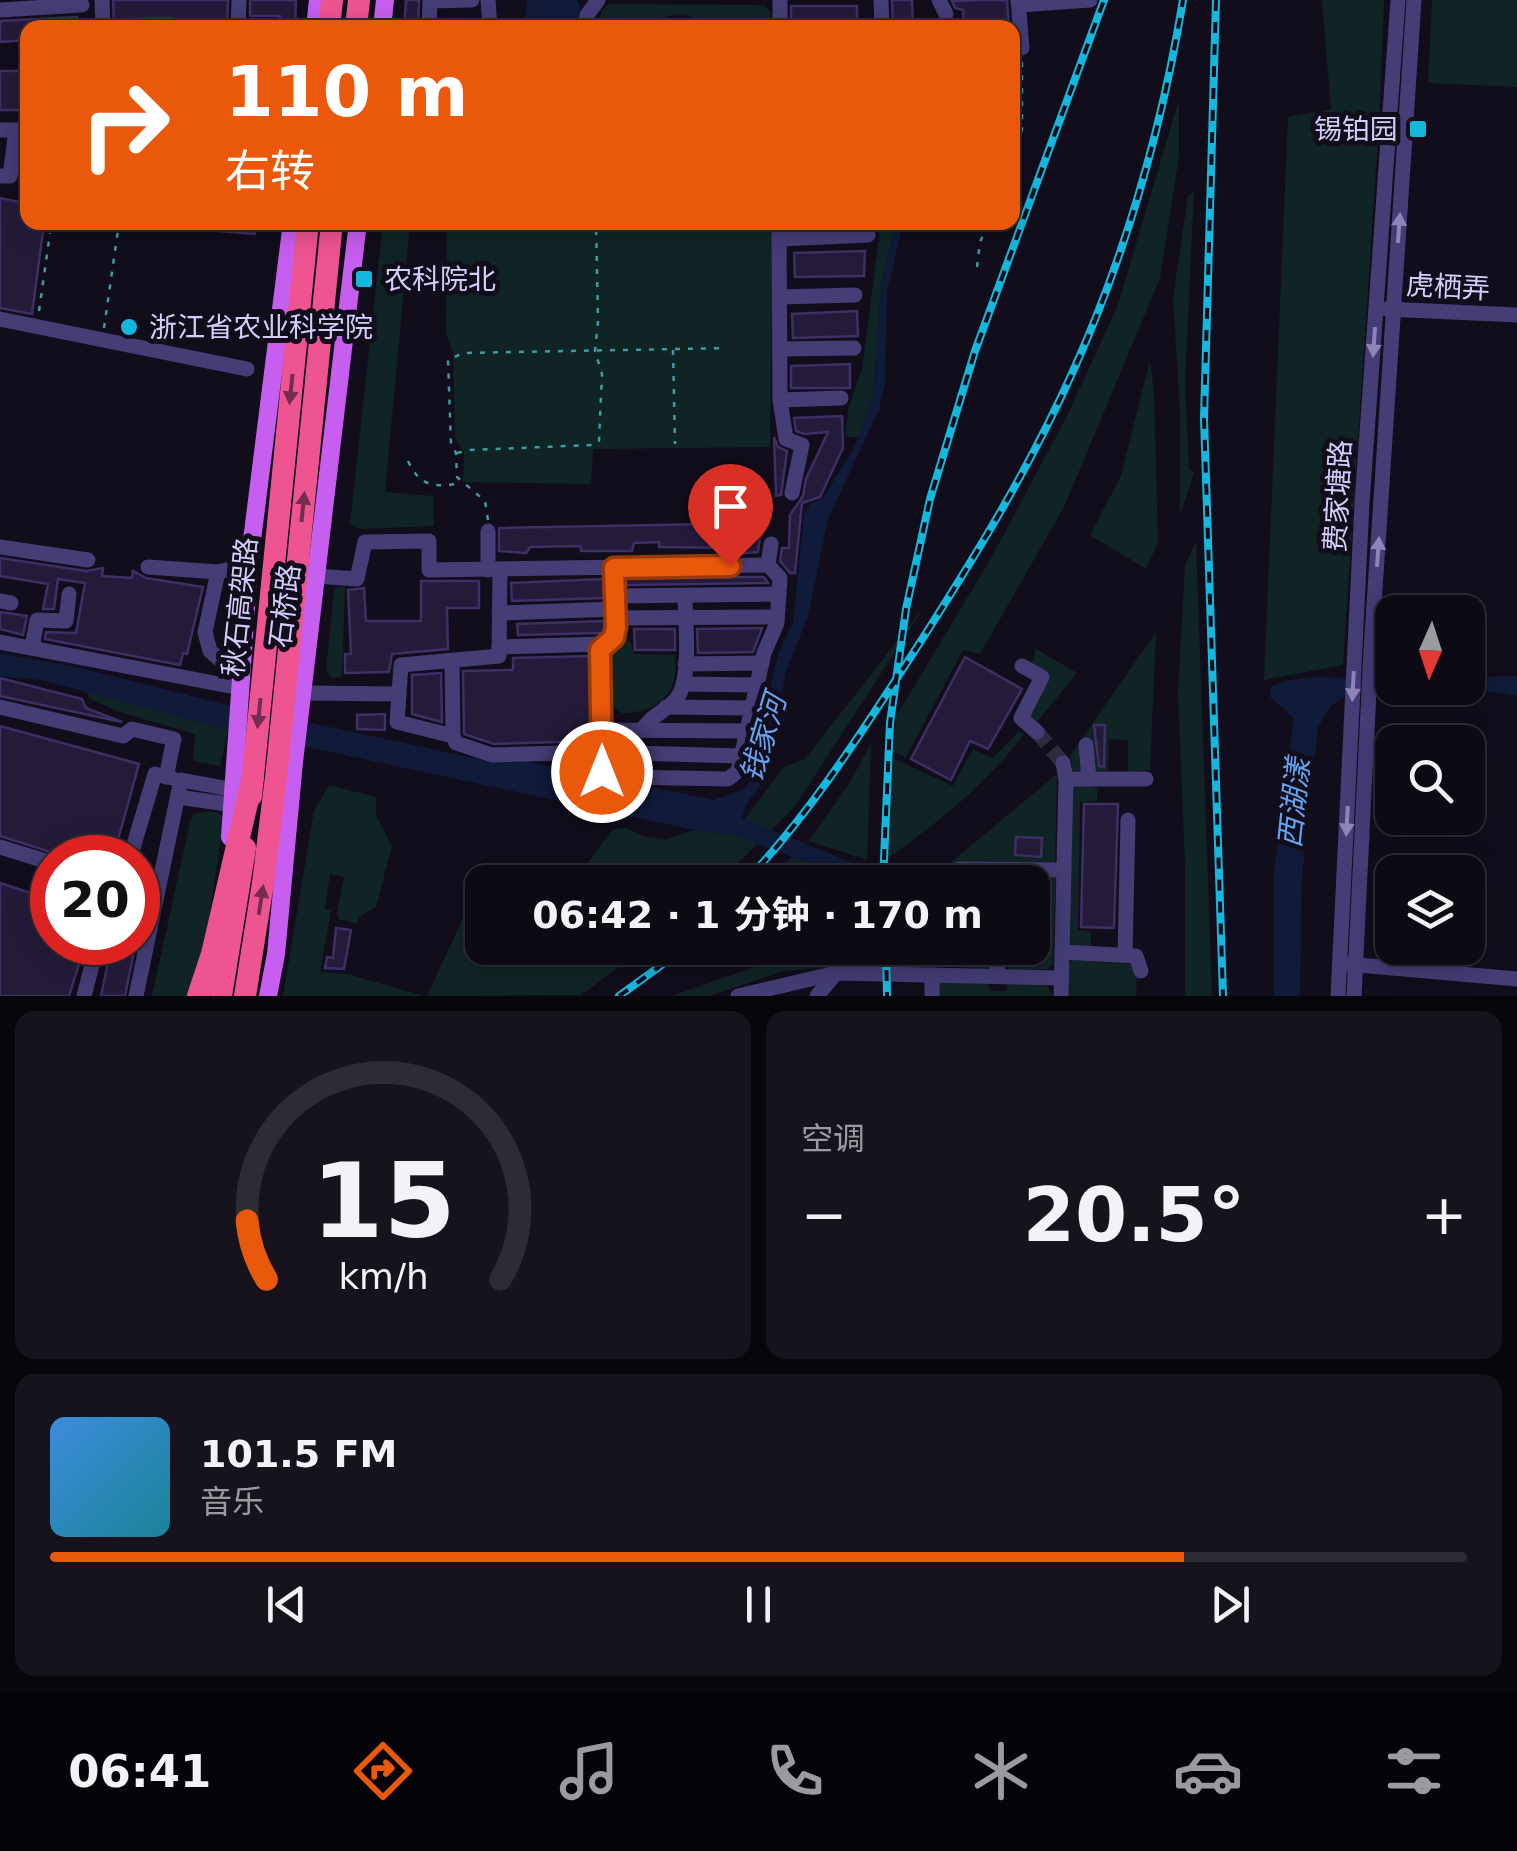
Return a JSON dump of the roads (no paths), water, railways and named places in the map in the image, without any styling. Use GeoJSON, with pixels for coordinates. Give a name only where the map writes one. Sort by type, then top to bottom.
{"type":"FeatureCollection","features":[{"type":"Feature","properties":{"kind":"highway","name":"秋石高架路"},"geometry":{"type":"LineString","coordinates":[[221,996],[240,885],[240,791],[307,230]]}},
{"type":"Feature","properties":{"kind":"highway","name":"秋石高架路"},"geometry":{"type":"LineString","coordinates":[[245,996],[264,883],[277,769],[331,230]]}},
{"type":"Feature","properties":{"kind":"highway"},"geometry":{"type":"LineString","coordinates":[[198,996],[212,954],[240,791]]}},
{"type":"Feature","properties":{"kind":"main road","name":"石桥路"},"geometry":{"type":"LineString","coordinates":[[210,996],[240,791],[237,743],[249,564],[291,230]]}},
{"type":"Feature","properties":{"kind":"main road","name":"石桥路"},"geometry":{"type":"LineString","coordinates":[[268,996],[276,954],[294,762],[357,230]]}},
{"type":"Feature","properties":{"kind":"street"},"geometry":{"type":"LineString","coordinates":[[429,20],[430,1],[472,0]]}},
{"type":"Feature","properties":{"kind":"street"},"geometry":{"type":"LineString","coordinates":[[1018,2],[1090,0]]}},
{"type":"Feature","properties":{"kind":"street","name":"费家塘路"},"geometry":{"type":"LineString","coordinates":[[1354,996],[1348,964],[1376,308],[1398,0]]}},
{"type":"Feature","properties":{"kind":"street","name":"费家塘路"},"geometry":{"type":"LineString","coordinates":[[1363,649],[1394,309],[1414,0]]}},
{"type":"Feature","properties":{"kind":"street"},"geometry":{"type":"LineString","coordinates":[[0,10],[82,5]]}},
{"type":"Feature","properties":{"kind":"street"},"geometry":{"type":"LineString","coordinates":[[1020,25],[1022,48]]}},
{"type":"Feature","properties":{"kind":"street"},"geometry":{"type":"LineString","coordinates":[[0,176],[10,176],[15,130]]}},
{"type":"Feature","properties":{"kind":"street"},"geometry":{"type":"LineString","coordinates":[[792,493],[802,445],[786,439],[780,400],[779,231],[868,235]]}},
{"type":"Feature","properties":{"kind":"street"},"geometry":{"type":"LineString","coordinates":[[780,296],[856,295]]}},
{"type":"Feature","properties":{"kind":"street","name":"虎栖弄"},"geometry":{"type":"LineString","coordinates":[[1376,308],[1517,315]]}},
{"type":"Feature","properties":{"kind":"street"},"geometry":{"type":"LineString","coordinates":[[0,320],[247,368]]}},
{"type":"Feature","properties":{"kind":"street"},"geometry":{"type":"LineString","coordinates":[[780,349],[854,348]]}},
{"type":"Feature","properties":{"kind":"street"},"geometry":{"type":"LineString","coordinates":[[780,400],[841,398]]}},
{"type":"Feature","properties":{"kind":"street"},"geometry":{"type":"LineString","coordinates":[[453,736],[397,722],[401,665],[498,656],[499,613],[488,531]]}},
{"type":"Feature","properties":{"kind":"street"},"geometry":{"type":"LineString","coordinates":[[316,576],[357,579],[365,542],[429,541],[428,570],[768,566],[780,578],[777,618],[762,663],[738,771],[728,779],[625,778],[602,772],[603,644]]}},
{"type":"Feature","properties":{"kind":"street"},"geometry":{"type":"LineString","coordinates":[[768,566],[771,544]]}},
{"type":"Feature","properties":{"kind":"street"},"geometry":{"type":"LineString","coordinates":[[0,547],[88,560]]}},
{"type":"Feature","properties":{"kind":"street"},"geometry":{"type":"LineString","coordinates":[[148,568],[218,572],[249,564]]}},
{"type":"Feature","properties":{"kind":"street"},"geometry":{"type":"LineString","coordinates":[[499,647],[603,644],[614,637],[614,568]]}},
{"type":"Feature","properties":{"kind":"street"},"geometry":{"type":"LineString","coordinates":[[218,572],[206,640],[210,651],[240,688]]}},
{"type":"Feature","properties":{"kind":"street"},"geometry":{"type":"LineString","coordinates":[[32,648],[37,620],[66,621],[69,594]]}},
{"type":"Feature","properties":{"kind":"street"},"geometry":{"type":"LineString","coordinates":[[499,613],[616,608],[685,596],[779,594]]}},
{"type":"Feature","properties":{"kind":"street"},"geometry":{"type":"LineString","coordinates":[[642,730],[648,720],[677,698],[683,684],[685,596]]}},
{"type":"Feature","properties":{"kind":"street"},"geometry":{"type":"LineString","coordinates":[[616,608],[685,618],[777,618]]}},
{"type":"Feature","properties":{"kind":"street"},"geometry":{"type":"LineString","coordinates":[[0,642],[240,688]]}},
{"type":"Feature","properties":{"kind":"street"},"geometry":{"type":"LineString","coordinates":[[452,661],[456,744],[492,755],[741,756]]}},
{"type":"Feature","properties":{"kind":"street"},"geometry":{"type":"LineString","coordinates":[[685,664],[762,663]]}},
{"type":"Feature","properties":{"kind":"street"},"geometry":{"type":"LineString","coordinates":[[1022,666],[1042,677],[1022,718],[1037,732]]}},
{"type":"Feature","properties":{"kind":"street"},"geometry":{"type":"LineString","coordinates":[[683,684],[757,685]]}},
{"type":"Feature","properties":{"kind":"street"},"geometry":{"type":"LineString","coordinates":[[302,699],[399,694]]}},
{"type":"Feature","properties":{"kind":"street"},"geometry":{"type":"LineString","coordinates":[[0,707],[123,736],[132,730],[174,739],[175,784],[160,881]]}},
{"type":"Feature","properties":{"kind":"street"},"geometry":{"type":"LineString","coordinates":[[666,707],[752,708]]}},
{"type":"Feature","properties":{"kind":"street"},"geometry":{"type":"LineString","coordinates":[[602,730],[747,730]]}},
{"type":"Feature","properties":{"kind":"street"},"geometry":{"type":"LineString","coordinates":[[1086,745],[1104,798]]}},
{"type":"Feature","properties":{"kind":"street"},"geometry":{"type":"LineString","coordinates":[[1061,996],[1064,771],[1096,779],[1146,780]]}},
{"type":"Feature","properties":{"kind":"street"},"geometry":{"type":"LineString","coordinates":[[137,835],[155,774],[175,784],[240,791]]}},
{"type":"Feature","properties":{"kind":"street"},"geometry":{"type":"LineString","coordinates":[[1125,955],[1128,820]]}},
{"type":"Feature","properties":{"kind":"street"},"geometry":{"type":"LineString","coordinates":[[0,847],[30,856]]}},
{"type":"Feature","properties":{"kind":"street"},"geometry":{"type":"LineString","coordinates":[[1050,870],[1064,870]]}},
{"type":"Feature","properties":{"kind":"street"},"geometry":{"type":"LineString","coordinates":[[1062,952],[1136,956],[1141,971]]}},
{"type":"Feature","properties":{"kind":"street"},"geometry":{"type":"LineString","coordinates":[[1348,964],[1517,978]]}},
{"type":"Feature","properties":{"kind":"street","name":"费家塘路"},"geometry":{"type":"LineString","coordinates":[[1338,996],[1348,964]]}},
{"type":"Feature","properties":{"kind":"street"},"geometry":{"type":"LineString","coordinates":[[84,996],[92,965]]}},
{"type":"Feature","properties":{"kind":"street"},"geometry":{"type":"LineString","coordinates":[[136,996],[143,965]]}},
{"type":"Feature","properties":{"kind":"street"},"geometry":{"type":"LineString","coordinates":[[998,965],[998,976]]}},
{"type":"Feature","properties":{"kind":"street"},"geometry":{"type":"LineString","coordinates":[[738,996],[836,973],[1062,978]]}},
{"type":"Feature","properties":{"kind":"street"},"geometry":{"type":"LineString","coordinates":[[817,996],[836,973]]}},
{"type":"Feature","properties":{"kind":"street"},"geometry":{"type":"LineString","coordinates":[[932,975],[932,996]]}},
{"type":"Feature","properties":{"kind":"water"},"geometry":{"type":"Polygon","coordinates":[[[527,0],[576,0],[580,6],[579,20],[525,20],[527,0]]]}},
{"type":"Feature","properties":{"kind":"water","name":"钱家河"},"geometry":{"type":"Polygon","coordinates":[[[894,230],[901,230],[887,292],[885,383],[878,412],[828,519],[808,616],[786,672],[769,761],[763,781],[742,818],[858,865],[814,865],[733,835],[694,830],[228,730],[41,680],[0,676],[0,653],[488,761],[510,758],[714,800],[743,790],[751,778],[779,652],[793,622],[804,514],[810,504],[822,499],[854,448],[873,398],[881,289],[894,230]]]}},
{"type":"Feature","properties":{"kind":"water"},"geometry":{"type":"Polygon","coordinates":[[[1517,676],[1517,695],[1485,692],[1485,677],[1517,676]]]}},
{"type":"Feature","properties":{"kind":"water","name":"西湖漾"},"geometry":{"type":"Polygon","coordinates":[[[1299,679],[1375,679],[1375,692],[1351,692],[1331,706],[1318,727],[1302,876],[1300,996],[1274,996],[1274,871],[1294,718],[1270,697],[1271,687],[1299,679]]]}},
{"type":"Feature","properties":{"kind":"tunnel"},"geometry":{"type":"LineString","coordinates":[[1037,732],[1063,763]]}},
{"type":"Feature","properties":{"kind":"railway"},"geometry":{"type":"LineString","coordinates":[[1020,229],[1104,0]]}},
{"type":"Feature","properties":{"kind":"railway"},"geometry":{"type":"LineString","coordinates":[[760,865],[812,802],[891,687],[955,588],[1038,444],[1093,324],[1126,234],[1165,95],[1183,0]]}},
{"type":"Feature","properties":{"kind":"railway"},"geometry":{"type":"LineString","coordinates":[[1216,0],[1204,418],[1223,996]]}},
{"type":"Feature","properties":{"kind":"railway"},"geometry":{"type":"LineString","coordinates":[[884,865],[890,723],[906,609],[930,499],[975,351],[1019,230]]}},
{"type":"Feature","properties":{"kind":"railway"},"geometry":{"type":"LineString","coordinates":[[619,996],[662,965]]}},
{"type":"Feature","properties":{"kind":"railway"},"geometry":{"type":"LineString","coordinates":[[886,965],[887,996]]}},
{"type":"Feature","properties":{"kind":"place","name":"锡铂园"},"geometry":{"type":"Point","coordinates":[1418,129]}},
{"type":"Feature","properties":{"kind":"place","name":"农科院北"},"geometry":{"type":"Point","coordinates":[364,279]}},
{"type":"Feature","properties":{"kind":"place","name":"浙江省农业科学院"},"geometry":{"type":"Point","coordinates":[129,327]}}]}
